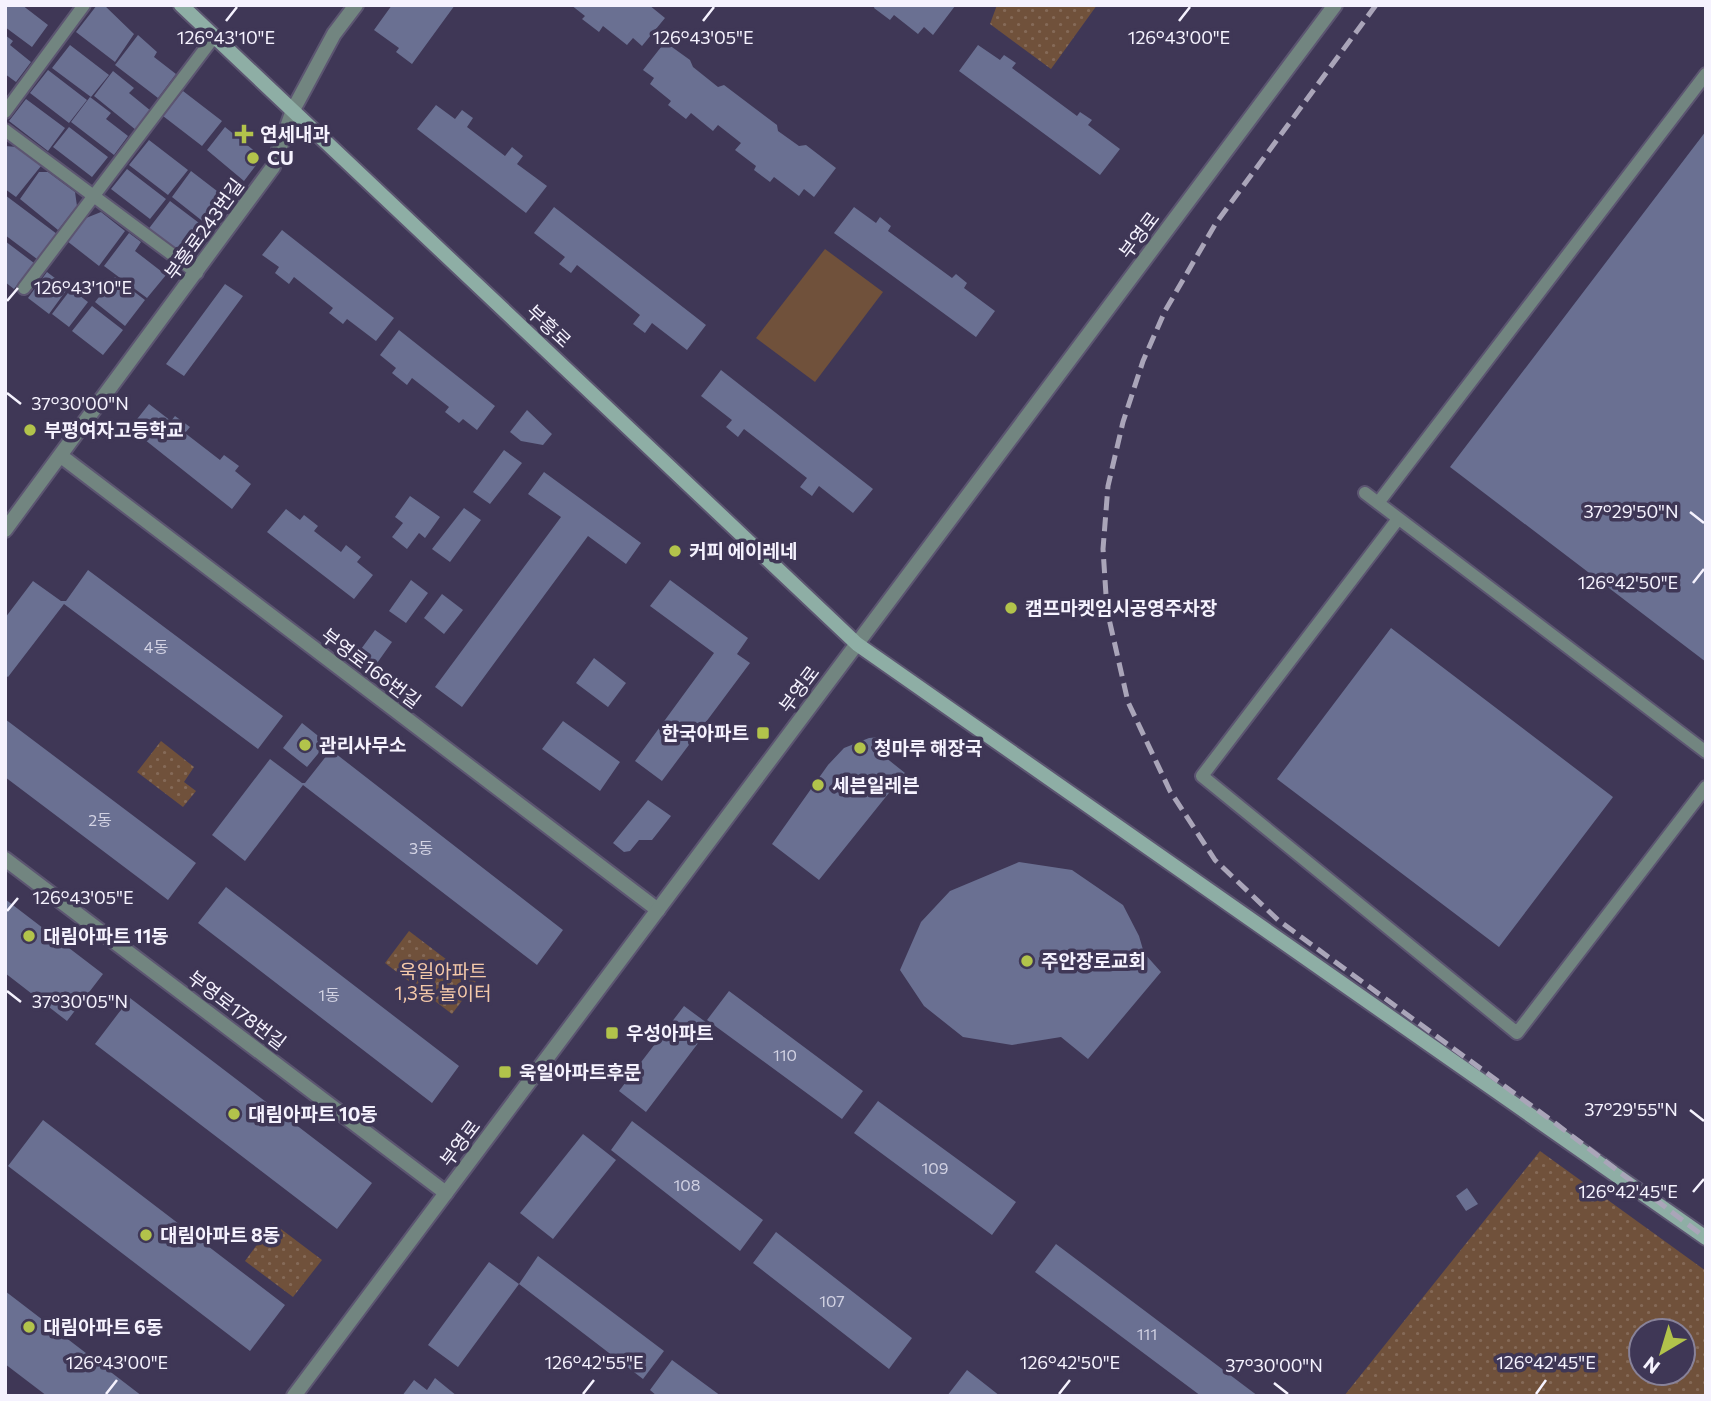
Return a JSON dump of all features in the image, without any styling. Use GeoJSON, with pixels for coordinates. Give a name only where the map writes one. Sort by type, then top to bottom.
{"type":"FeatureCollection","features":[{"type":"Feature","properties":{"kind":"main road","name":"부흥로"},"geometry":{"type":"LineString","coordinates":[[181,5],[857,644],[1706,1238]]}},
{"type":"Feature","properties":{"kind":"street","name":"부흥로243번길"},"geometry":{"type":"LineString","coordinates":[[5,530],[273,167],[293,110],[334,33],[356,5]]}},
{"type":"Feature","properties":{"kind":"street","name":"부영로"},"geometry":{"type":"LineString","coordinates":[[294,1396],[1330,7]]}},
{"type":"Feature","properties":{"kind":"street","name":"부영로166번길"},"geometry":{"type":"LineString","coordinates":[[61,456],[657,911]]}},
{"type":"Feature","properties":{"kind":"street","name":"부영로178번길"},"geometry":{"type":"LineString","coordinates":[[5,859],[446,1193]]}},
{"type":"Feature","properties":{"kind":"lane"},"geometry":{"type":"LineString","coordinates":[[5,112],[84,5]]}},
{"type":"Feature","properties":{"kind":"lane"},"geometry":{"type":"LineString","coordinates":[[24,288],[214,37]]}},
{"type":"Feature","properties":{"kind":"lane"},"geometry":{"type":"LineString","coordinates":[[1378,503],[1706,74]]}},
{"type":"Feature","properties":{"kind":"lane"},"geometry":{"type":"LineString","coordinates":[[5,130],[197,273]]}},
{"type":"Feature","properties":{"kind":"lane"},"geometry":{"type":"LineString","coordinates":[[1365,494],[1706,752]]}},
{"type":"Feature","properties":{"kind":"lane"},"geometry":{"type":"LineString","coordinates":[[1398,519],[1202,776],[1517,1033],[1706,787]]}},
{"type":"Feature","properties":{"kind":"green space"},"geometry":{"type":"Polygon","coordinates":[[[997,5],[1097,5],[1051,69],[990,24],[997,5]]]}},
{"type":"Feature","properties":{"kind":"green space"},"geometry":{"type":"Polygon","coordinates":[[[825,249],[883,292],[815,382],[756,338],[825,249]]]}},
{"type":"Feature","properties":{"kind":"green space"},"geometry":{"type":"Polygon","coordinates":[[[161,741],[194,767],[184,782],[196,791],[183,807],[137,772],[161,741]]]}},
{"type":"Feature","properties":{"kind":"green space","name":"욱일아파트 1,3동 놀이터"},"geometry":{"type":"Polygon","coordinates":[[[409,931],[476,982],[452,1014],[385,963],[409,931]]]}},
{"type":"Feature","properties":{"kind":"green space"},"geometry":{"type":"Polygon","coordinates":[[[1540,1151],[1706,1271],[1706,1396],[1344,1396],[1540,1151]]]}},
{"type":"Feature","properties":{"kind":"green space"},"geometry":{"type":"Polygon","coordinates":[[[273,1223],[322,1260],[293,1297],[245,1261],[273,1223]]]}},
{"type":"Feature","properties":{"kind":"building"},"geometry":{"type":"Polygon","coordinates":[[[5,5],[22,5],[48,25],[32,47],[5,27],[5,5]]]}},
{"type":"Feature","properties":{"kind":"building"},"geometry":{"type":"Polygon","coordinates":[[[97,5],[104,5],[134,34],[115,62],[76,32],[97,5]]]}},
{"type":"Feature","properties":{"kind":"building"},"geometry":{"type":"Polygon","coordinates":[[[392,5],[455,5],[412,64],[396,52],[399,48],[374,30],[392,5]]]}},
{"type":"Feature","properties":{"kind":"building"},"geometry":{"type":"Polygon","coordinates":[[[571,5],[649,5],[665,18],[642,46],[633,38],[627,45],[603,26],[599,32],[582,19],[585,16],[571,5]]]}},
{"type":"Feature","properties":{"kind":"building"},"geometry":{"type":"Polygon","coordinates":[[[875,5],[955,6],[933,35],[924,27],[918,34],[894,15],[890,20],[874,8],[875,5]]]}},
{"type":"Feature","properties":{"kind":"building"},"geometry":{"type":"Polygon","coordinates":[[[5,35],[13,41],[10,45],[31,62],[16,82],[5,74],[5,35]]]}},
{"type":"Feature","properties":{"kind":"building"},"geometry":{"type":"Polygon","coordinates":[[[138,35],[157,52],[154,57],[176,74],[158,98],[115,65],[138,35]]]}},
{"type":"Feature","properties":{"kind":"building"},"geometry":{"type":"Polygon","coordinates":[[[665,42],[690,60],[693,67],[718,87],[724,85],[777,125],[778,131],[799,146],[806,145],[836,168],[814,197],[804,189],[799,196],[774,177],[770,182],[754,170],[756,166],[735,150],[741,143],[718,125],[713,131],[691,113],[686,119],[668,105],[671,101],[650,84],[654,78],[643,70],[665,42]]]}},
{"type":"Feature","properties":{"kind":"building"},"geometry":{"type":"Polygon","coordinates":[[[70,45],[109,75],[91,97],[52,68],[70,45]]]}},
{"type":"Feature","properties":{"kind":"building"},"geometry":{"type":"Polygon","coordinates":[[[978,45],[1000,60],[1004,55],[1016,63],[1012,68],[1077,116],[1080,112],[1092,120],[1088,125],[1120,149],[1100,175],[959,71],[978,45]]]}},
{"type":"Feature","properties":{"kind":"building"},"geometry":{"type":"Polygon","coordinates":[[[48,70],[87,100],[69,123],[30,93],[48,70]]]}},
{"type":"Feature","properties":{"kind":"building"},"geometry":{"type":"Polygon","coordinates":[[[113,71],[134,88],[129,93],[151,111],[136,130],[94,96],[113,71]]]}},
{"type":"Feature","properties":{"kind":"building"},"geometry":{"type":"Polygon","coordinates":[[[183,91],[222,121],[202,146],[163,116],[183,91]]]}},
{"type":"Feature","properties":{"kind":"building"},"geometry":{"type":"Polygon","coordinates":[[[90,97],[111,113],[106,119],[128,136],[114,155],[71,122],[90,97]]]}},
{"type":"Feature","properties":{"kind":"building"},"geometry":{"type":"Polygon","coordinates":[[[26,99],[65,128],[48,151],[9,121],[26,99]]]}},
{"type":"Feature","properties":{"kind":"building"},"geometry":{"type":"Polygon","coordinates":[[[436,105],[455,119],[462,110],[473,118],[467,127],[505,156],[512,147],[523,156],[517,164],[547,186],[526,213],[417,129],[436,105]]]}},
{"type":"Feature","properties":{"kind":"building"},"geometry":{"type":"Polygon","coordinates":[[[69,127],[108,157],[92,177],[53,147],[69,127]]]}},
{"type":"Feature","properties":{"kind":"building"},"geometry":{"type":"Polygon","coordinates":[[[225,127],[257,153],[257,164],[244,181],[207,150],[225,127]]]}},
{"type":"Feature","properties":{"kind":"building"},"geometry":{"type":"Polygon","coordinates":[[[1706,131],[1706,662],[1450,467],[1706,131]]]}},
{"type":"Feature","properties":{"kind":"building"},"geometry":{"type":"Polygon","coordinates":[[[149,140],[188,170],[168,195],[129,165],[149,140]]]}},
{"type":"Feature","properties":{"kind":"building"},"geometry":{"type":"Polygon","coordinates":[[[5,146],[17,147],[41,166],[16,197],[5,189],[5,146]]]}},
{"type":"Feature","properties":{"kind":"building"},"geometry":{"type":"Polygon","coordinates":[[[127,169],[166,199],[150,219],[111,189],[127,169]]]}},
{"type":"Feature","properties":{"kind":"building"},"geometry":{"type":"Polygon","coordinates":[[[191,171],[230,201],[210,227],[172,197],[191,171]]]}},
{"type":"Feature","properties":{"kind":"building"},"geometry":{"type":"Polygon","coordinates":[[[39,172],[48,172],[75,192],[77,206],[58,230],[20,199],[39,172]]]}},
{"type":"Feature","properties":{"kind":"building"},"geometry":{"type":"Polygon","coordinates":[[[5,195],[57,234],[37,259],[5,235],[5,195]]]}},
{"type":"Feature","properties":{"kind":"building"},"geometry":{"type":"Polygon","coordinates":[[[170,201],[207,229],[191,252],[181,255],[147,231],[170,201]]]}},
{"type":"Feature","properties":{"kind":"building"},"geometry":{"type":"Polygon","coordinates":[[[554,207],[706,325],[687,350],[652,323],[645,333],[633,324],[640,315],[577,265],[571,273],[559,264],[565,257],[534,233],[554,207]]]}},
{"type":"Feature","properties":{"kind":"building"},"geometry":{"type":"Polygon","coordinates":[[[854,207],[876,223],[880,217],[891,226],[888,231],[952,278],[956,274],[967,283],[964,288],[995,311],[976,337],[834,233],[854,207]]]}},
{"type":"Feature","properties":{"kind":"building"},"geometry":{"type":"Polygon","coordinates":[[[101,212],[125,231],[99,266],[67,241],[81,220],[101,212]]]}},
{"type":"Feature","properties":{"kind":"building"},"geometry":{"type":"Polygon","coordinates":[[[282,230],[394,318],[376,341],[347,319],[343,324],[329,313],[333,308],[294,277],[289,284],[275,273],[279,267],[262,255],[282,230]]]}},
{"type":"Feature","properties":{"kind":"building"},"geometry":{"type":"Polygon","coordinates":[[[129,233],[141,242],[135,251],[166,275],[147,298],[104,266],[129,233]]]}},
{"type":"Feature","properties":{"kind":"building"},"geometry":{"type":"Polygon","coordinates":[[[5,241],[34,263],[14,289],[5,282],[5,241]]]}},
{"type":"Feature","properties":{"kind":"building"},"geometry":{"type":"Polygon","coordinates":[[[47,272],[68,288],[49,314],[28,298],[47,272]]]}},
{"type":"Feature","properties":{"kind":"building"},"geometry":{"type":"Polygon","coordinates":[[[115,277],[145,300],[125,326],[95,302],[115,277]]]}},
{"type":"Feature","properties":{"kind":"building"},"geometry":{"type":"Polygon","coordinates":[[[225,284],[243,296],[184,376],[166,364],[225,284]]]}},
{"type":"Feature","properties":{"kind":"building"},"geometry":{"type":"Polygon","coordinates":[[[71,289],[88,302],[69,327],[52,314],[71,289]]]}},
{"type":"Feature","properties":{"kind":"building"},"geometry":{"type":"Polygon","coordinates":[[[92,306],[123,330],[103,355],[72,331],[92,306]]]}},
{"type":"Feature","properties":{"kind":"building"},"geometry":{"type":"Polygon","coordinates":[[[399,330],[495,406],[477,430],[463,419],[459,423],[445,412],[449,407],[412,378],[407,385],[392,373],[396,368],[380,355],[399,330]]]}},
{"type":"Feature","properties":{"kind":"building"},"geometry":{"type":"Polygon","coordinates":[[[721,370],[873,489],[853,513],[819,486],[812,496],[800,487],[807,478],[744,429],[738,437],[726,427],[732,420],[701,396],[721,370]]]}},
{"type":"Feature","properties":{"kind":"building"},"geometry":{"type":"Polygon","coordinates":[[[149,404],[171,421],[175,416],[190,427],[185,433],[220,460],[224,455],[239,466],[235,471],[251,484],[232,509],[130,428],[149,404]]]}},
{"type":"Feature","properties":{"kind":"building"},"geometry":{"type":"Polygon","coordinates":[[[527,410],[552,434],[543,445],[521,441],[510,432],[527,410]]]}},
{"type":"Feature","properties":{"kind":"building"},"geometry":{"type":"Polygon","coordinates":[[[504,450],[522,463],[490,504],[473,492],[504,450]]]}},
{"type":"Feature","properties":{"kind":"building"},"geometry":{"type":"Polygon","coordinates":[[[544,472],[641,543],[626,564],[588,536],[462,707],[435,687],[561,517],[528,494],[544,472]]]}},
{"type":"Feature","properties":{"kind":"building"},"geometry":{"type":"Polygon","coordinates":[[[410,496],[440,517],[425,538],[419,533],[407,549],[392,537],[403,523],[395,517],[410,496]]]}},
{"type":"Feature","properties":{"kind":"building"},"geometry":{"type":"Polygon","coordinates":[[[464,508],[481,520],[450,562],[432,549],[464,508]]]}},
{"type":"Feature","properties":{"kind":"building"},"geometry":{"type":"Polygon","coordinates":[[[286,509],[300,520],[304,515],[318,526],[314,531],[341,552],[346,545],[361,557],[357,562],[373,575],[354,599],[267,532],[286,509]]]}},
{"type":"Feature","properties":{"kind":"building"},"geometry":{"type":"Polygon","coordinates":[[[88,570],[283,716],[258,749],[64,604],[8,677],[5,675],[5,618],[33,581],[61,601],[66,601],[88,570]]]}},
{"type":"Feature","properties":{"kind":"building"},"geometry":{"type":"Polygon","coordinates":[[[411,580],[428,593],[406,623],[389,611],[411,580]]]}},
{"type":"Feature","properties":{"kind":"building"},"geometry":{"type":"Polygon","coordinates":[[[670,580],[748,638],[737,654],[750,663],[662,781],[635,761],[714,653],[650,606],[670,580]]]}},
{"type":"Feature","properties":{"kind":"building"},"geometry":{"type":"Polygon","coordinates":[[[442,594],[463,610],[444,634],[424,618],[442,594]]]}},
{"type":"Feature","properties":{"kind":"building"},"geometry":{"type":"Polygon","coordinates":[[[1391,628],[1613,797],[1499,947],[1277,779],[1391,628]]]}},
{"type":"Feature","properties":{"kind":"building"},"geometry":{"type":"Polygon","coordinates":[[[375,630],[392,642],[370,673],[353,660],[375,630]]]}},
{"type":"Feature","properties":{"kind":"building"},"geometry":{"type":"Polygon","coordinates":[[[594,658],[626,683],[608,707],[576,683],[594,658]]]}},
{"type":"Feature","properties":{"kind":"building"},"geometry":{"type":"Polygon","coordinates":[[[5,719],[196,863],[168,900],[5,777],[5,719]]]}},
{"type":"Feature","properties":{"kind":"building"},"geometry":{"type":"Polygon","coordinates":[[[563,721],[620,762],[600,791],[542,749],[563,721]]]}},
{"type":"Feature","properties":{"kind":"building","name":"관리사무소"},"geometry":{"type":"Polygon","coordinates":[[[302,723],[327,743],[307,767],[283,748],[302,723]]]}},
{"type":"Feature","properties":{"kind":"building"},"geometry":{"type":"Polygon","coordinates":[[[880,737],[885,757],[905,773],[819,880],[772,844],[828,765],[844,748],[869,738],[880,737]]]}},
{"type":"Feature","properties":{"kind":"building"},"geometry":{"type":"Polygon","coordinates":[[[331,750],[563,930],[537,965],[303,785],[245,861],[212,835],[270,759],[305,783],[331,750]]]}},
{"type":"Feature","properties":{"kind":"building"},"geometry":{"type":"Polygon","coordinates":[[[648,800],[671,816],[652,840],[639,840],[630,851],[624,852],[613,843],[648,800]]]}},
{"type":"Feature","properties":{"kind":"building","name":"주안장로교회"},"geometry":{"type":"Polygon","coordinates":[[[1019,862],[1072,870],[1123,905],[1139,936],[1144,953],[1161,972],[1088,1059],[1061,1037],[1012,1045],[963,1037],[924,1006],[900,970],[921,922],[950,891],[1019,862]]]}},
{"type":"Feature","properties":{"kind":"building"},"geometry":{"type":"Polygon","coordinates":[[[226,887],[459,1066],[432,1103],[198,923],[226,887]]]}},
{"type":"Feature","properties":{"kind":"building","name":"대림아파트 11동"},"geometry":{"type":"Polygon","coordinates":[[[5,899],[103,974],[67,1021],[5,973],[5,899]]]}},
{"type":"Feature","properties":{"kind":"building"},"geometry":{"type":"Polygon","coordinates":[[[729,991],[863,1091],[842,1119],[707,1020],[729,991]]]}},
{"type":"Feature","properties":{"kind":"building","name":"대림아파트 10동"},"geometry":{"type":"Polygon","coordinates":[[[130,998],[372,1183],[337,1229],[95,1044],[130,998]]]}},
{"type":"Feature","properties":{"kind":"building"},"geometry":{"type":"Polygon","coordinates":[[[684,1006],[711,1026],[646,1112],[619,1091],[684,1006]]]}},
{"type":"Feature","properties":{"kind":"building"},"geometry":{"type":"Polygon","coordinates":[[[878,1101],[1016,1202],[992,1235],[854,1133],[878,1101]]]}},
{"type":"Feature","properties":{"kind":"building","name":"대림아파트 8동"},"geometry":{"type":"Polygon","coordinates":[[[43,1120],[285,1305],[250,1351],[8,1166],[43,1120]]]}},
{"type":"Feature","properties":{"kind":"building"},"geometry":{"type":"Polygon","coordinates":[[[632,1121],[763,1220],[740,1251],[611,1150],[632,1121]]]}},
{"type":"Feature","properties":{"kind":"building"},"geometry":{"type":"Polygon","coordinates":[[[583,1134],[616,1160],[553,1239],[520,1213],[583,1134]]]}},
{"type":"Feature","properties":{"kind":"building"},"geometry":{"type":"Polygon","coordinates":[[[1467,1188],[1478,1204],[1466,1211],[1456,1196],[1467,1188]]]}},
{"type":"Feature","properties":{"kind":"building"},"geometry":{"type":"Polygon","coordinates":[[[776,1232],[912,1338],[889,1369],[753,1263],[776,1232]]]}},
{"type":"Feature","properties":{"kind":"building"},"geometry":{"type":"Polygon","coordinates":[[[1056,1244],[1258,1396],[1201,1396],[1035,1272],[1056,1244]]]}},
{"type":"Feature","properties":{"kind":"building"},"geometry":{"type":"Polygon","coordinates":[[[538,1256],[664,1351],[643,1379],[519,1284],[538,1256]]]}},
{"type":"Feature","properties":{"kind":"building"},"geometry":{"type":"Polygon","coordinates":[[[489,1262],[519,1284],[458,1367],[428,1345],[489,1262]]]}},
{"type":"Feature","properties":{"kind":"building","name":"대림아파트 6동"},"geometry":{"type":"Polygon","coordinates":[[[5,1291],[142,1396],[47,1396],[5,1364],[5,1291]]]}},
{"type":"Feature","properties":{"kind":"building"},"geometry":{"type":"Polygon","coordinates":[[[672,1360],[721,1396],[657,1396],[650,1390],[672,1360]]]}},
{"type":"Feature","properties":{"kind":"building"},"geometry":{"type":"Polygon","coordinates":[[[967,1370],[1000,1396],[947,1396],[967,1370]]]}},
{"type":"Feature","properties":{"kind":"building"},"geometry":{"type":"Polygon","coordinates":[[[435,1378],[457,1396],[402,1396],[414,1380],[427,1390],[435,1378]]]}},
{"type":"Feature","properties":{"kind":"railway"},"geometry":{"type":"LineString","coordinates":[[1376,5],[1216,223],[1165,311],[1143,361],[1123,422],[1108,486],[1103,549],[1107,610],[1128,702],[1170,791],[1215,860],[1278,920],[1555,1123],[1706,1238]]}},
{"type":"Feature","properties":{"kind":"place","name":"연세내과"},"geometry":{"type":"Point","coordinates":[244,134]}},
{"type":"Feature","properties":{"kind":"place","name":"CU"},"geometry":{"type":"Point","coordinates":[253,158]}},
{"type":"Feature","properties":{"kind":"place","name":"부평여자고등학교"},"geometry":{"type":"Point","coordinates":[30,430]}},
{"type":"Feature","properties":{"kind":"place","name":"커피 에이레네"},"geometry":{"type":"Point","coordinates":[675,551]}},
{"type":"Feature","properties":{"kind":"place","name":"캠프마켓임시공영주차장"},"geometry":{"type":"Point","coordinates":[1011,608]}},
{"type":"Feature","properties":{"kind":"place","name":"한국아파트"},"geometry":{"type":"Point","coordinates":[763,733]}},
{"type":"Feature","properties":{"kind":"place","name":"관리사무소"},"geometry":{"type":"Point","coordinates":[305,745]}},
{"type":"Feature","properties":{"kind":"place","name":"청마루 해장국"},"geometry":{"type":"Point","coordinates":[860,748]}},
{"type":"Feature","properties":{"kind":"place","name":"세븐일레븐"},"geometry":{"type":"Point","coordinates":[818,785]}},
{"type":"Feature","properties":{"kind":"place","name":"대림아파트 11동"},"geometry":{"type":"Point","coordinates":[29,936]}},
{"type":"Feature","properties":{"kind":"place","name":"주안장로교회"},"geometry":{"type":"Point","coordinates":[1027,961]}},
{"type":"Feature","properties":{"kind":"place","name":"우성아파트"},"geometry":{"type":"Point","coordinates":[612,1033]}},
{"type":"Feature","properties":{"kind":"place","name":"욱일아파트후문"},"geometry":{"type":"Point","coordinates":[505,1072]}},
{"type":"Feature","properties":{"kind":"place","name":"대림아파트 10동"},"geometry":{"type":"Point","coordinates":[234,1114]}},
{"type":"Feature","properties":{"kind":"place","name":"대림아파트 8동"},"geometry":{"type":"Point","coordinates":[146,1235]}},
{"type":"Feature","properties":{"kind":"place","name":"대림아파트 6동"},"geometry":{"type":"Point","coordinates":[29,1327]}}]}
